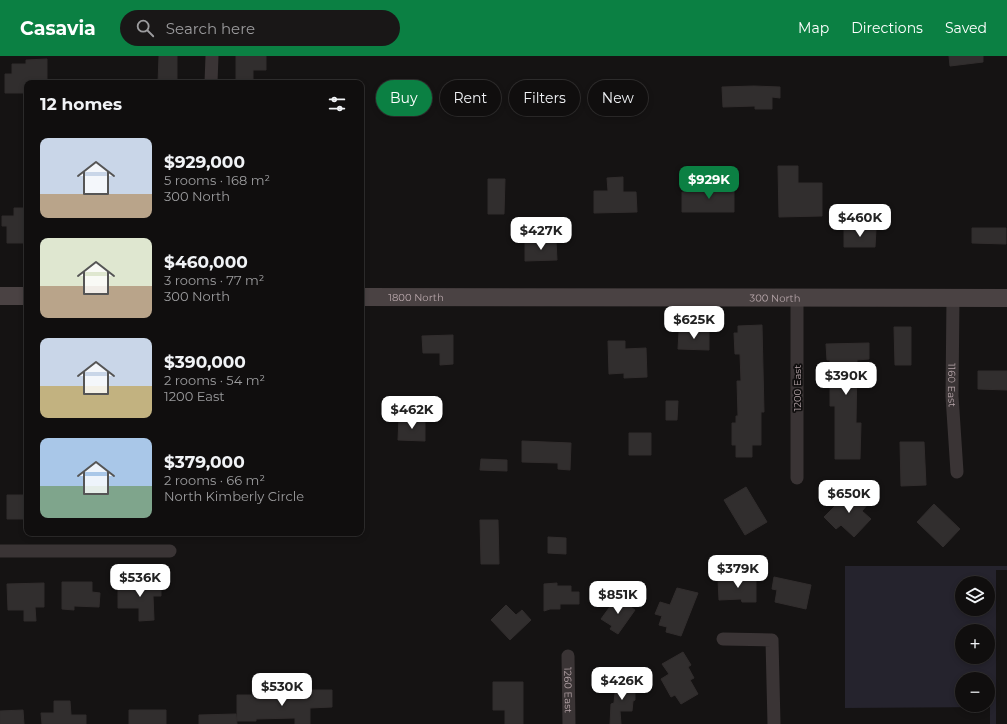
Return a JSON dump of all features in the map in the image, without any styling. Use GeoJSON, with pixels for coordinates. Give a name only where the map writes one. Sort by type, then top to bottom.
{"type":"FeatureCollection","features":[{"type":"Feature","properties":{"kind":"street"},"geometry":{"type":"LineString","coordinates":[[211,80],[212,56]]}},
{"type":"Feature","properties":{"kind":"street"},"geometry":{"type":"LineString","coordinates":[[0,296],[24,296]]}},
{"type":"Feature","properties":{"kind":"street","name":"1800 North"},"geometry":{"type":"LineString","coordinates":[[364,297],[471,298]]}},
{"type":"Feature","properties":{"kind":"street","name":"1200 East"},"geometry":{"type":"LineString","coordinates":[[797,297],[797,478]]}},
{"type":"Feature","properties":{"kind":"street","name":"1160 East"},"geometry":{"type":"LineString","coordinates":[[953,297],[952,396],[957,472]]}},
{"type":"Feature","properties":{"kind":"street","name":"300 North"},"geometry":{"type":"LineString","coordinates":[[471,298],[1007,298]]}},
{"type":"Feature","properties":{"kind":"street"},"geometry":{"type":"LineString","coordinates":[[0,551],[170,551]]}},
{"type":"Feature","properties":{"kind":"street"},"geometry":{"type":"LineString","coordinates":[[723,639],[772,640],[774,724]]}},
{"type":"Feature","properties":{"kind":"street","name":"1260 East"},"geometry":{"type":"LineString","coordinates":[[568,656],[569,724]]}},
{"type":"Feature","properties":{"kind":"shaded area"},"geometry":{"type":"Polygon","coordinates":[[[845,566],[1007,566],[1007,570],[996,570],[996,724],[990,724],[990,712],[995,712],[995,672],[955,672],[955,707],[845,708],[845,566]]]}},
{"type":"Feature","properties":{"kind":"building"},"geometry":{"type":"Polygon","coordinates":[[[159,56],[177,56],[177,80],[158,80],[159,56]]]}},
{"type":"Feature","properties":{"kind":"building"},"geometry":{"type":"Polygon","coordinates":[[[236,56],[266,56],[266,70],[253,70],[253,80],[236,80],[236,56]]]}},
{"type":"Feature","properties":{"kind":"building"},"geometry":{"type":"Polygon","coordinates":[[[949,56],[983,56],[983,62],[950,66],[949,56]]]}},
{"type":"Feature","properties":{"kind":"building"},"geometry":{"type":"Polygon","coordinates":[[[47,59],[47,80],[24,80],[24,93],[5,93],[5,74],[12,74],[12,64],[26,64],[26,60],[47,59]]]}},
{"type":"Feature","properties":{"kind":"building"},"geometry":{"type":"Polygon","coordinates":[[[722,87],[780,87],[780,98],[772,97],[772,109],[755,109],[755,106],[723,107],[722,87]]]}},
{"type":"Feature","properties":{"kind":"building"},"geometry":{"type":"Polygon","coordinates":[[[778,166],[798,166],[798,183],[822,183],[822,216],[779,217],[778,166]]]}},
{"type":"Feature","properties":{"kind":"building"},"geometry":{"type":"Polygon","coordinates":[[[623,177],[623,192],[636,192],[637,212],[594,213],[594,191],[608,191],[607,178],[623,177]]]}},
{"type":"Feature","properties":{"kind":"building"},"geometry":{"type":"Polygon","coordinates":[[[488,179],[505,179],[504,214],[488,214],[488,179]]]}},
{"type":"Feature","properties":{"kind":"building"},"geometry":{"type":"Polygon","coordinates":[[[704,187],[734,187],[734,212],[682,212],[682,192],[704,192],[704,187]]]}},
{"type":"Feature","properties":{"kind":"building"},"geometry":{"type":"Polygon","coordinates":[[[14,208],[24,208],[24,243],[7,243],[7,226],[2,226],[2,216],[14,216],[14,208]]]}},
{"type":"Feature","properties":{"kind":"building"},"geometry":{"type":"Polygon","coordinates":[[[972,228],[1006,228],[1006,244],[972,243],[972,228]]]}},
{"type":"Feature","properties":{"kind":"building"},"geometry":{"type":"Polygon","coordinates":[[[844,229],[876,229],[875,247],[844,247],[844,229]]]}},
{"type":"Feature","properties":{"kind":"building"},"geometry":{"type":"Polygon","coordinates":[[[525,241],[556,241],[557,260],[525,261],[525,241]]]}},
{"type":"Feature","properties":{"kind":"building"},"geometry":{"type":"Polygon","coordinates":[[[762,325],[764,412],[761,412],[761,445],[752,445],[752,457],[736,457],[736,445],[732,445],[732,423],[736,423],[736,416],[738,416],[737,381],[741,381],[740,354],[735,354],[734,333],[738,333],[738,326],[762,325]]]}},
{"type":"Feature","properties":{"kind":"building"},"geometry":{"type":"Polygon","coordinates":[[[894,327],[911,327],[911,365],[895,365],[894,327]]]}},
{"type":"Feature","properties":{"kind":"building"},"geometry":{"type":"Polygon","coordinates":[[[695,329],[709,329],[709,350],[678,349],[679,332],[695,332],[695,329]]]}},
{"type":"Feature","properties":{"kind":"building"},"geometry":{"type":"Polygon","coordinates":[[[453,335],[453,364],[440,365],[440,353],[423,353],[422,336],[453,335]]]}},
{"type":"Feature","properties":{"kind":"building"},"geometry":{"type":"Polygon","coordinates":[[[608,341],[625,341],[625,349],[646,348],[647,377],[624,378],[624,373],[609,374],[608,341]]]}},
{"type":"Feature","properties":{"kind":"building"},"geometry":{"type":"Polygon","coordinates":[[[869,343],[869,359],[857,360],[856,423],[861,423],[860,459],[835,459],[835,406],[830,406],[830,360],[827,360],[826,344],[869,343]]]}},
{"type":"Feature","properties":{"kind":"building"},"geometry":{"type":"Polygon","coordinates":[[[978,371],[1007,371],[1007,390],[978,389],[978,371]]]}},
{"type":"Feature","properties":{"kind":"building"},"geometry":{"type":"Polygon","coordinates":[[[666,401],[678,401],[677,420],[666,420],[666,401]]]}},
{"type":"Feature","properties":{"kind":"building"},"geometry":{"type":"Polygon","coordinates":[[[399,418],[425,419],[425,441],[398,440],[399,418]]]}},
{"type":"Feature","properties":{"kind":"building"},"geometry":{"type":"Polygon","coordinates":[[[629,433],[651,433],[651,455],[629,455],[629,433]]]}},
{"type":"Feature","properties":{"kind":"building"},"geometry":{"type":"Polygon","coordinates":[[[522,441],[571,443],[570,470],[558,469],[558,463],[522,462],[522,441]]]}},
{"type":"Feature","properties":{"kind":"building"},"geometry":{"type":"Polygon","coordinates":[[[900,442],[924,442],[926,485],[901,486],[900,442]]]}},
{"type":"Feature","properties":{"kind":"building"},"geometry":{"type":"Polygon","coordinates":[[[481,459],[507,460],[507,471],[480,470],[481,459]]]}},
{"type":"Feature","properties":{"kind":"building"},"geometry":{"type":"Polygon","coordinates":[[[746,487],[767,522],[745,535],[724,500],[746,487]]]}},
{"type":"Feature","properties":{"kind":"building"},"geometry":{"type":"Polygon","coordinates":[[[852,489],[868,504],[862,511],[871,519],[854,537],[841,525],[836,529],[824,517],[852,489]]]}},
{"type":"Feature","properties":{"kind":"building"},"geometry":{"type":"Polygon","coordinates":[[[7,495],[24,495],[24,519],[7,519],[7,495]]]}},
{"type":"Feature","properties":{"kind":"building"},"geometry":{"type":"Polygon","coordinates":[[[934,504],[960,529],[943,547],[917,522],[934,504]]]}},
{"type":"Feature","properties":{"kind":"building"},"geometry":{"type":"Polygon","coordinates":[[[480,520],[498,520],[499,564],[481,564],[480,520]]]}},
{"type":"Feature","properties":{"kind":"building"},"geometry":{"type":"Polygon","coordinates":[[[548,537],[566,538],[566,554],[548,553],[548,537]]]}},
{"type":"Feature","properties":{"kind":"building"},"geometry":{"type":"Polygon","coordinates":[[[774,577],[811,585],[806,609],[775,602],[777,590],[772,589],[774,577]]]}},
{"type":"Feature","properties":{"kind":"building"},"geometry":{"type":"Polygon","coordinates":[[[756,578],[756,602],[742,602],[741,599],[719,600],[718,579],[756,578]]]}},
{"type":"Feature","properties":{"kind":"building"},"geometry":{"type":"Polygon","coordinates":[[[127,581],[161,581],[161,596],[153,596],[154,620],[139,621],[139,608],[118,608],[118,588],[127,588],[127,581]]]}},
{"type":"Feature","properties":{"kind":"building"},"geometry":{"type":"Polygon","coordinates":[[[62,582],[92,582],[92,592],[100,593],[99,607],[74,606],[74,610],[62,609],[62,582]]]}},
{"type":"Feature","properties":{"kind":"building"},"geometry":{"type":"Polygon","coordinates":[[[44,583],[44,607],[35,607],[36,621],[24,621],[24,610],[8,610],[7,584],[44,583]]]}},
{"type":"Feature","properties":{"kind":"building"},"geometry":{"type":"Polygon","coordinates":[[[557,583],[557,586],[571,586],[571,592],[579,592],[579,604],[560,604],[560,609],[550,609],[544,611],[544,584],[557,583]]]}},
{"type":"Feature","properties":{"kind":"building"},"geometry":{"type":"Polygon","coordinates":[[[677,588],[698,593],[681,636],[666,632],[667,627],[659,625],[662,616],[655,614],[660,602],[670,605],[677,588]]]}},
{"type":"Feature","properties":{"kind":"building"},"geometry":{"type":"Polygon","coordinates":[[[617,597],[635,610],[618,634],[610,629],[612,626],[601,619],[617,597]]]}},
{"type":"Feature","properties":{"kind":"building"},"geometry":{"type":"Polygon","coordinates":[[[506,605],[516,615],[522,610],[531,620],[510,640],[491,620],[506,605]]]}},
{"type":"Feature","properties":{"kind":"building"},"geometry":{"type":"Polygon","coordinates":[[[683,652],[691,665],[688,667],[694,678],[690,680],[698,694],[681,704],[675,695],[671,697],[661,679],[669,674],[662,664],[683,652]]]}},
{"type":"Feature","properties":{"kind":"building"},"geometry":{"type":"Polygon","coordinates":[[[493,682],[523,682],[523,724],[505,724],[505,710],[493,710],[493,682]]]}},
{"type":"Feature","properties":{"kind":"building"},"geometry":{"type":"Polygon","coordinates":[[[616,683],[635,684],[635,700],[633,701],[632,711],[620,711],[621,724],[610,724],[611,704],[614,703],[616,683]]]}},
{"type":"Feature","properties":{"kind":"building"},"geometry":{"type":"Polygon","coordinates":[[[311,690],[332,690],[332,707],[310,708],[310,724],[295,724],[295,718],[237,721],[237,695],[255,695],[255,699],[311,698],[311,690]]]}},
{"type":"Feature","properties":{"kind":"building"},"geometry":{"type":"Polygon","coordinates":[[[54,701],[70,701],[71,715],[86,715],[86,724],[42,724],[41,713],[54,713],[54,701]]]}},
{"type":"Feature","properties":{"kind":"building"},"geometry":{"type":"Polygon","coordinates":[[[23,710],[24,724],[0,724],[0,711],[23,710]]]}},
{"type":"Feature","properties":{"kind":"building"},"geometry":{"type":"Polygon","coordinates":[[[129,710],[166,710],[166,724],[129,724],[129,710]]]}},
{"type":"Feature","properties":{"kind":"building"},"geometry":{"type":"Polygon","coordinates":[[[236,714],[237,724],[199,724],[199,715],[236,714]]]}}]}
